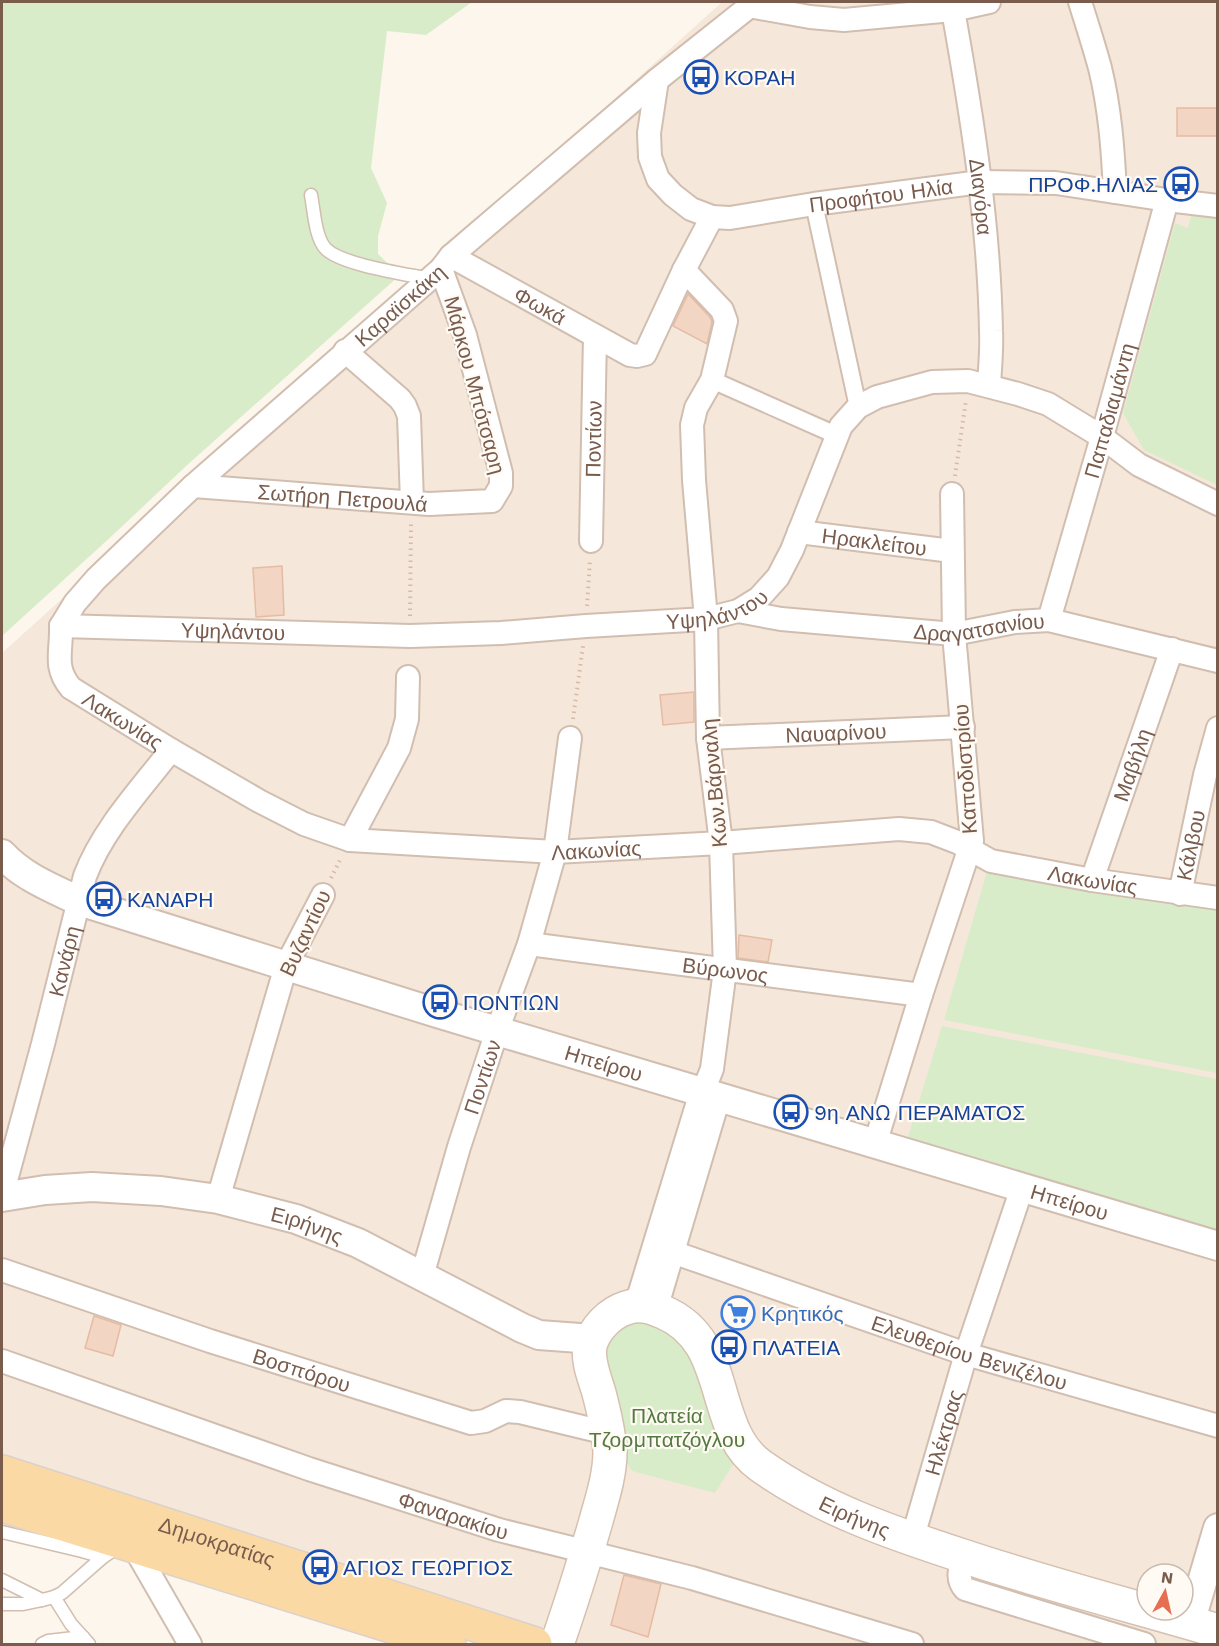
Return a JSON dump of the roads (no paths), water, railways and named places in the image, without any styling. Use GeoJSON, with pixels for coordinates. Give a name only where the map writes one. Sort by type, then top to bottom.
{"type":"FeatureCollection","features":[{"type":"Feature","properties":{"kind":"main road"},"geometry":{"type":"LineString","coordinates":[[557,1644],[587,1552],[608,1470],[610,1451],[590,1347],[604,1322],[613,1314],[624,1308],[646,1307]]}},
{"type":"Feature","properties":{"kind":"main road","name":"Ειρήνης"},"geometry":{"type":"LineString","coordinates":[[646,1307],[679,1321],[704,1348],[733,1431],[750,1458],[826,1504],[851,1517],[963,1557],[1204,1627]]}},
{"type":"Feature","properties":{"kind":"main road","name":"Δημοκρατίας"},"geometry":{"type":"LineString","coordinates":[[2,1472],[535,1644]]}},
{"type":"Feature","properties":{"kind":"main road","name":"Δημοκρατίας"},"geometry":{"type":"LineString","coordinates":[[2,1505],[120,1549],[449,1644]]}},
{"type":"Feature","properties":{"kind":"street"},"geometry":{"type":"LineString","coordinates":[[752,4],[810,17],[844,20],[953,10],[989,2]]}},
{"type":"Feature","properties":{"kind":"street"},"geometry":{"type":"LineString","coordinates":[[1080,2],[1100,68],[1109,115],[1115,192]]}},
{"type":"Feature","properties":{"kind":"street","name":"Καραϊσκάκη"},"geometry":{"type":"LineString","coordinates":[[61,626],[75,603],[96,579],[193,486],[657,80],[752,4]]}},
{"type":"Feature","properties":{"kind":"street","name":"Διαγόρα"},"geometry":{"type":"LineString","coordinates":[[953,10],[969,95],[989,279],[992,333],[979,383]]}},
{"type":"Feature","properties":{"kind":"street","name":"Προφήτου Ηλία"},"geometry":{"type":"LineString","coordinates":[[657,80],[649,133],[650,157],[658,179],[672,195],[691,209],[712,217],[730,218],[814,204],[980,182],[1056,183],[1167,200],[1217,201]]}},
{"type":"Feature","properties":{"kind":"street","name":"Παπαδιαμάντη"},"geometry":{"type":"LineString","coordinates":[[1049,620],[1167,200]]}},
{"type":"Feature","properties":{"kind":"street"},"geometry":{"type":"LineString","coordinates":[[814,204],[858,407]]}},
{"type":"Feature","properties":{"kind":"street"},"geometry":{"type":"LineString","coordinates":[[684,270],[712,217]]}},
{"type":"Feature","properties":{"kind":"street","name":"Φωκά"},"geometry":{"type":"LineString","coordinates":[[441,268],[595,336],[630,356],[645,354],[684,270]]}},
{"type":"Feature","properties":{"kind":"street","name":"Μάρκου Μπότσαρη"},"geometry":{"type":"LineString","coordinates":[[441,268],[465,335],[501,473],[501,486],[492,501]]}},
{"type":"Feature","properties":{"kind":"street","name":"Κων.Βάρναλη"},"geometry":{"type":"LineString","coordinates":[[646,1307],[710,1095],[706,1084],[712,1069],[725,969],[721,843],[708,738],[706,619],[694,480],[692,425],[696,408],[712,380],[726,321],[722,310],[684,270]]}},
{"type":"Feature","properties":{"kind":"street","name":"Ποντίων"},"geometry":{"type":"LineString","coordinates":[[591,541],[595,336]]}},
{"type":"Feature","properties":{"kind":"street"},"geometry":{"type":"LineString","coordinates":[[345,351],[405,406],[409,416],[411,501]]}},
{"type":"Feature","properties":{"kind":"street"},"geometry":{"type":"LineString","coordinates":[[712,380],[836,435]]}},
{"type":"Feature","properties":{"kind":"street","name":"Υψηλάντου"},"geometry":{"type":"LineString","coordinates":[[61,626],[410,636],[501,633],[706,619],[738,611],[759,597],[778,577],[841,426],[858,407],[877,397],[932,382],[979,383],[1048,404],[1102,438],[1139,465],[1218,504]]}},
{"type":"Feature","properties":{"kind":"street","name":"Σωτήρη Πετρουλά"},"geometry":{"type":"LineString","coordinates":[[193,486],[429,504],[492,501]]}},
{"type":"Feature","properties":{"kind":"street","name":"Καποδιστρίου"},"geometry":{"type":"LineString","coordinates":[[875,1144],[972,842],[954,634],[952,494]]}},
{"type":"Feature","properties":{"kind":"street","name":"Ηρακλείτου"},"geometry":{"type":"LineString","coordinates":[[798,532],[952,551]]}},
{"type":"Feature","properties":{"kind":"street","name":"Δραγατσανίου"},"geometry":{"type":"LineString","coordinates":[[738,611],[782,620],[954,634],[1016,622],[1049,620],[1218,661]]}},
{"type":"Feature","properties":{"kind":"street","name":"Λακωνίας"},"geometry":{"type":"LineString","coordinates":[[61,626],[59,668],[64,680],[71,688],[259,801],[304,824],[350,840],[555,852],[721,843],[899,829],[931,832],[957,842],[991,861],[1092,880],[1218,898]]}},
{"type":"Feature","properties":{"kind":"street","name":"Μαβήλη"},"geometry":{"type":"LineString","coordinates":[[1092,880],[1172,649]]}},
{"type":"Feature","properties":{"kind":"street"},"geometry":{"type":"LineString","coordinates":[[350,840],[399,748],[407,719],[408,677]]}},
{"type":"Feature","properties":{"kind":"street","name":"Ναυαρίνου"},"geometry":{"type":"LineString","coordinates":[[708,738],[963,727]]}},
{"type":"Feature","properties":{"kind":"street","name":"Κάλβου"},"geometry":{"type":"LineString","coordinates":[[1180,894],[1211,776],[1218,728]]}},
{"type":"Feature","properties":{"kind":"street","name":"Ποντίων"},"geometry":{"type":"LineString","coordinates":[[422,1275],[459,1146],[497,1030],[529,944],[555,852],[570,738]]}},
{"type":"Feature","properties":{"kind":"street","name":"Κανάρη"},"geometry":{"type":"LineString","coordinates":[[2,1196],[85,876],[93,856],[110,830],[171,750]]}},
{"type":"Feature","properties":{"kind":"street","name":"Ηπείρου"},"geometry":{"type":"LineString","coordinates":[[2,854],[11,864],[42,884],[79,901],[710,1095],[1218,1246]]}},
{"type":"Feature","properties":{"kind":"street","name":"Βυζαντίου"},"geometry":{"type":"LineString","coordinates":[[218,1199],[286,966],[323,895]]}},
{"type":"Feature","properties":{"kind":"street","name":"Βύρωνος"},"geometry":{"type":"LineString","coordinates":[[529,944],[921,995]]}},
{"type":"Feature","properties":{"kind":"street","name":"Ειρήνης"},"geometry":{"type":"LineString","coordinates":[[2,1196],[92,1187],[161,1191],[218,1199],[296,1219],[358,1243],[522,1329],[539,1335],[593,1339]]}},
{"type":"Feature","properties":{"kind":"street","name":"Ηλέκτρας"},"geometry":{"type":"LineString","coordinates":[[912,1540],[966,1354],[1022,1188]]}},
{"type":"Feature","properties":{"kind":"street","name":"Ελευθερίου Βενιζέλου"},"geometry":{"type":"LineString","coordinates":[[664,1249],[966,1354],[1218,1426]]}},
{"type":"Feature","properties":{"kind":"street","name":"Βοσπόρου"},"geometry":{"type":"LineString","coordinates":[[2,1270],[210,1341],[471,1423],[484,1421],[506,1411],[520,1412],[607,1433]]}},
{"type":"Feature","properties":{"kind":"street","name":"Φαναρακίου"},"geometry":{"type":"LineString","coordinates":[[2,1361],[309,1469],[499,1530],[692,1578],[912,1644]]}},
{"type":"Feature","properties":{"kind":"street"},"geometry":{"type":"LineString","coordinates":[[1204,1627],[1218,1528]]}},
{"type":"Feature","properties":{"kind":"street"},"geometry":{"type":"LineString","coordinates":[[120,1549],[190,1644]]}},
{"type":"Feature","properties":{"kind":"street"},"geometry":{"type":"LineString","coordinates":[[963,1557],[959,1575],[960,1583],[965,1589],[1144,1644]]}},
{"type":"Feature","properties":{"kind":"lane"},"geometry":{"type":"LineString","coordinates":[[311,195],[318,232],[326,248],[340,257],[361,264],[441,268]]}},
{"type":"Feature","properties":{"kind":"lane"},"geometry":{"type":"LineString","coordinates":[[2,1532],[82,1551],[120,1549]]}},
{"type":"Feature","properties":{"kind":"lane"},"geometry":{"type":"LineString","coordinates":[[2,1604],[23,1604],[48,1599],[63,1593],[120,1549]]}},
{"type":"Feature","properties":{"kind":"lane"},"geometry":{"type":"LineString","coordinates":[[2,1580],[48,1599],[86,1641]]}},
{"type":"Feature","properties":{"kind":"lane"},"geometry":{"type":"LineString","coordinates":[[42,1644],[48,1641],[86,1641]]}},
{"type":"Feature","properties":{"kind":"place","name":"ΚΟΡΑΗ"},"geometry":{"type":"Point","coordinates":[701,77]}},
{"type":"Feature","properties":{"kind":"place","name":"ΠΡΟΦ.ΗΛΙΑΣ"},"geometry":{"type":"Point","coordinates":[1181,184]}},
{"type":"Feature","properties":{"kind":"place","name":"ΚΑΝΑΡΗ"},"geometry":{"type":"Point","coordinates":[104,899]}},
{"type":"Feature","properties":{"kind":"place","name":"ΠΟΝΤΙΩΝ"},"geometry":{"type":"Point","coordinates":[440,1002]}},
{"type":"Feature","properties":{"kind":"place","name":"9η ΑΝΩ ΠΕΡΑΜΑΤΟΣ"},"geometry":{"type":"Point","coordinates":[791,1112]}},
{"type":"Feature","properties":{"kind":"place","name":"Κρητικός"},"geometry":{"type":"Point","coordinates":[738,1313]}},
{"type":"Feature","properties":{"kind":"place","name":"ΠΛΑΤΕΙΑ"},"geometry":{"type":"Point","coordinates":[729,1347]}},
{"type":"Feature","properties":{"kind":"place","name":"ΑΓΙΟΣ ΓΕΩΡΓΙΟΣ"},"geometry":{"type":"Point","coordinates":[320,1567]}},
{"type":"Feature","properties":{"kind":"park label","name":"Πλατεία Τζορμπατζόγλου"},"geometry":{"type":"Point","coordinates":[667,1427]}}]}
